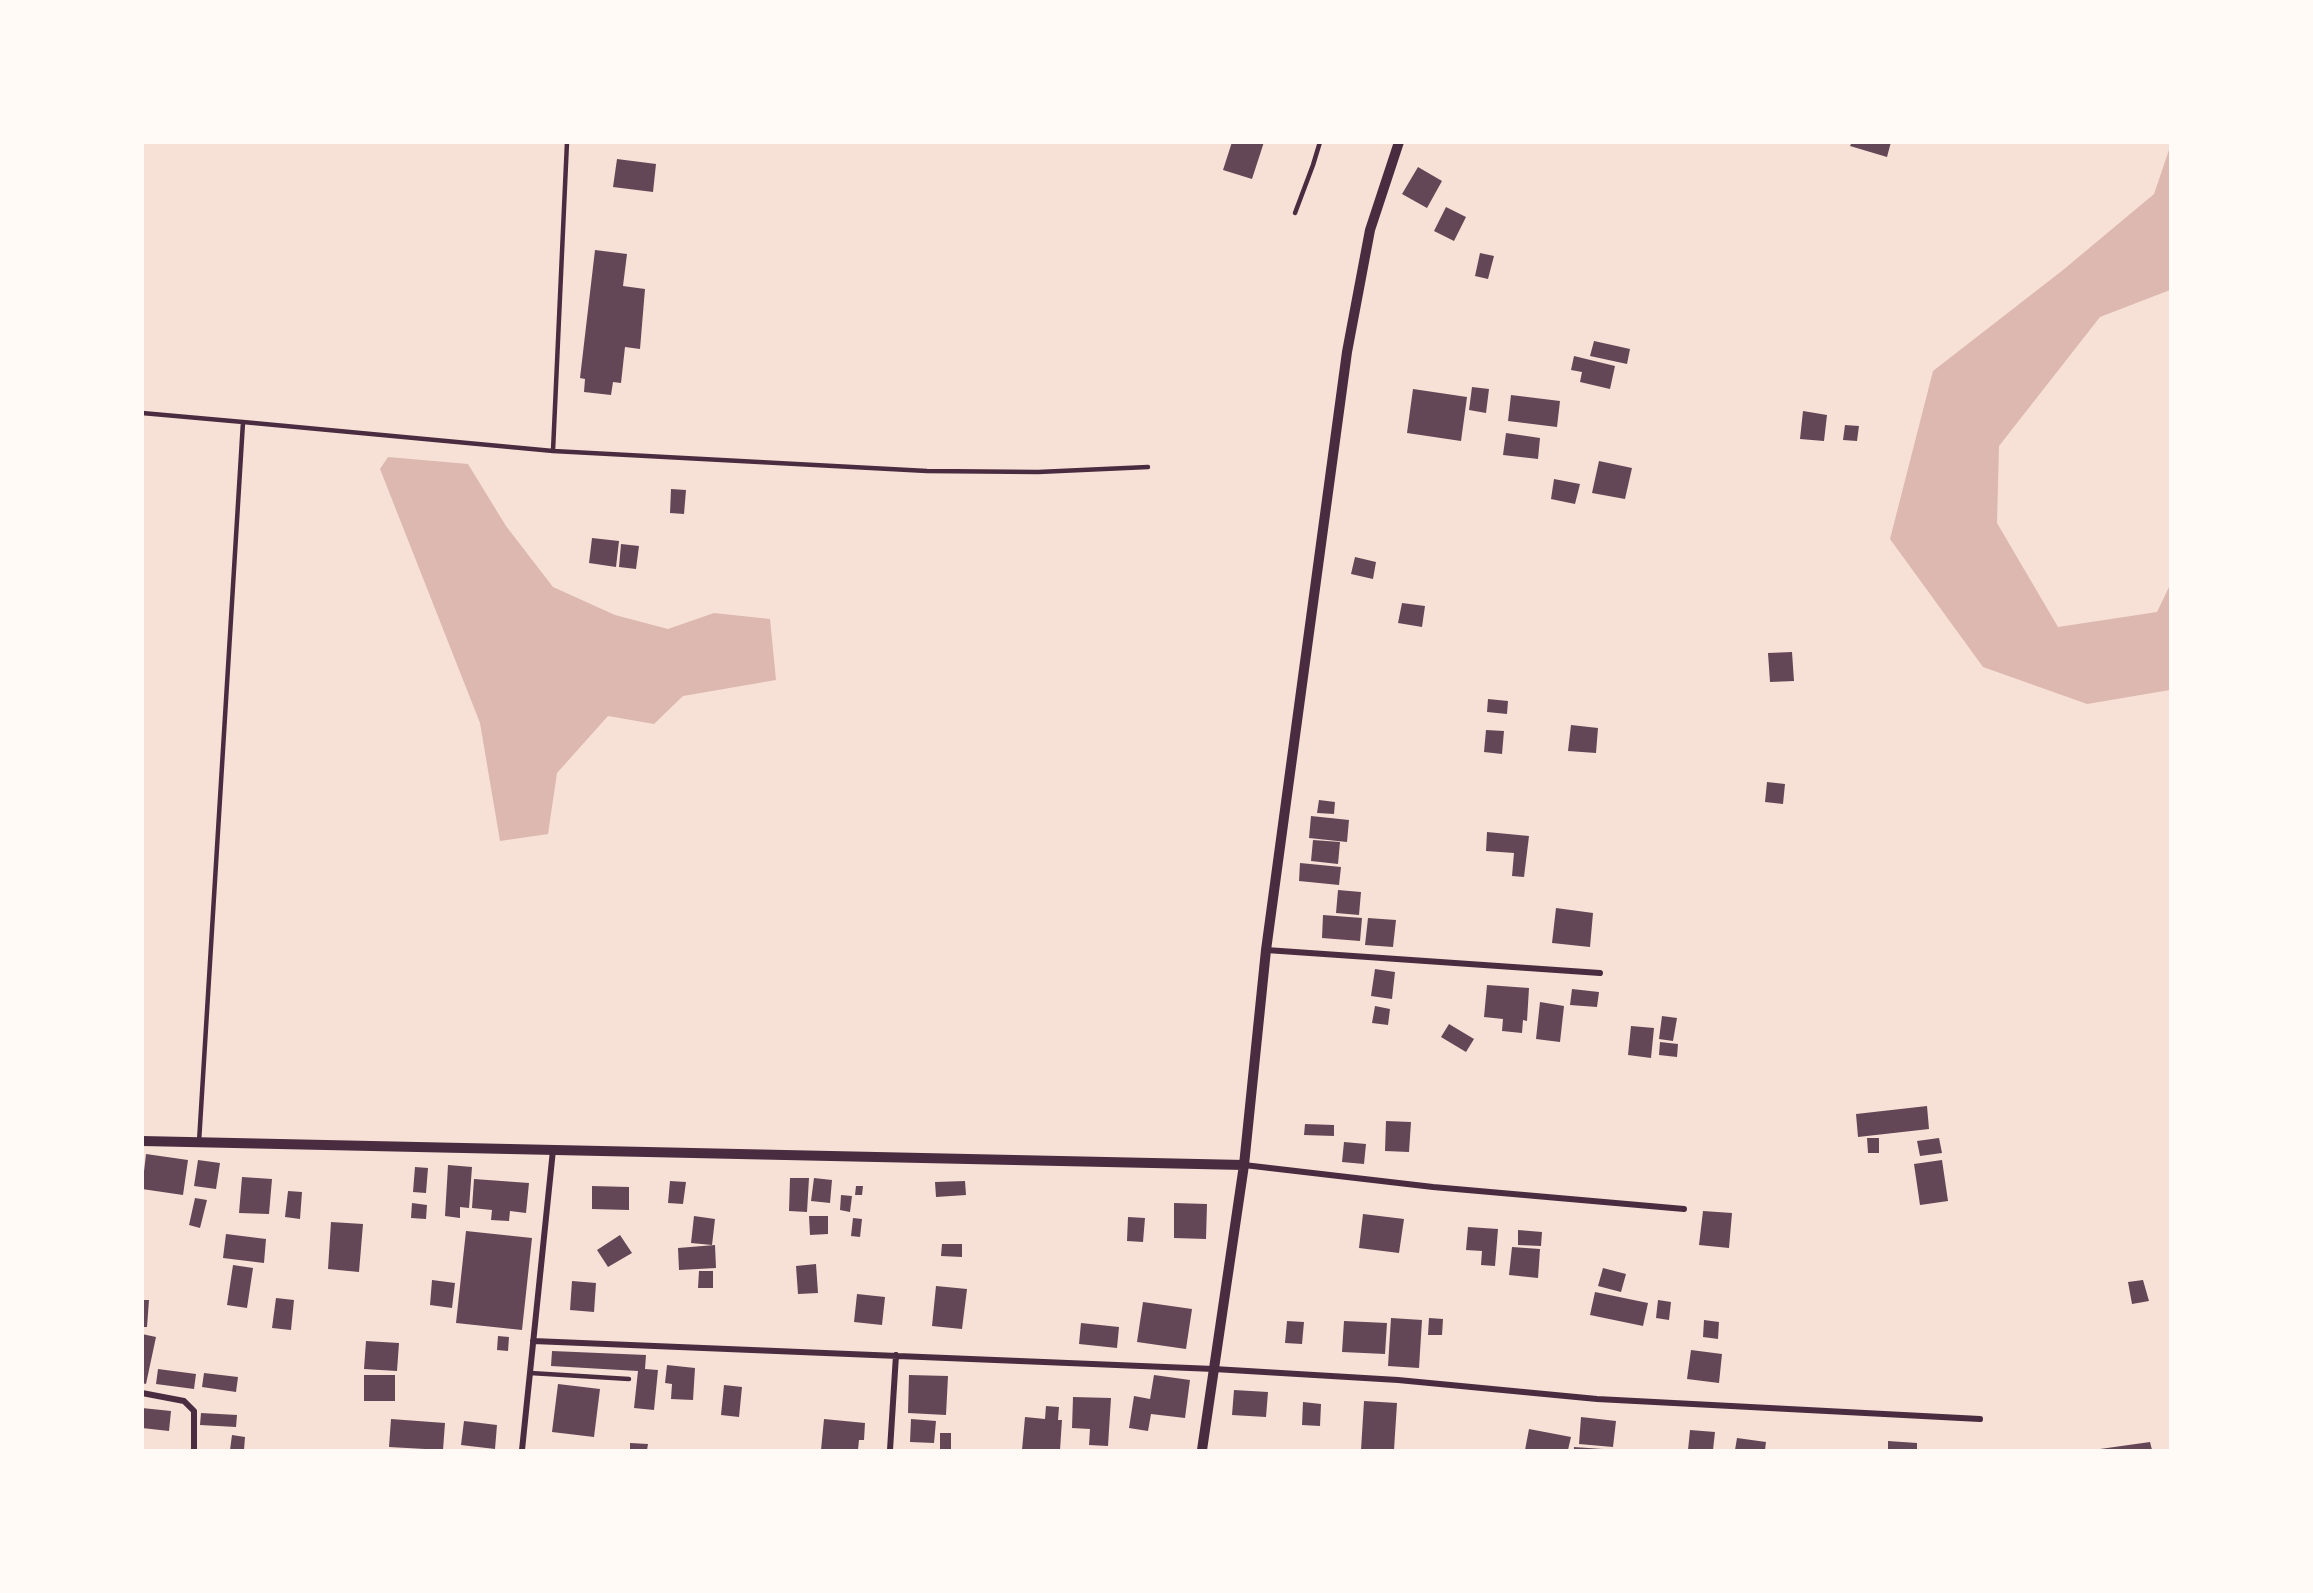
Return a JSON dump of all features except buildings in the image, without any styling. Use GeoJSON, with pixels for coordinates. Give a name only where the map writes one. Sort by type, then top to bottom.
{"type":"FeatureCollection","features":[{"type":"Feature","properties":{"kind":"street"},"geometry":{"type":"LineString","coordinates":[[1202,1450],[1244,1165],[1266,950],[1347,352],[1370,230],[1399,142]]}},
{"type":"Feature","properties":{"kind":"street"},"geometry":{"type":"LineString","coordinates":[[1266,950],[1600,973]]}},
{"type":"Feature","properties":{"kind":"street"},"geometry":{"type":"LineString","coordinates":[[142,1141],[1244,1165],[1433,1187],[1684,1209]]}},
{"type":"Feature","properties":{"kind":"street"},"geometry":{"type":"LineString","coordinates":[[522,1450],[553,1149]]}},
{"type":"Feature","properties":{"kind":"street"},"geometry":{"type":"LineString","coordinates":[[533,1341],[1214,1369],[1398,1380],[1597,1399],[1980,1419]]}},
{"type":"Feature","properties":{"kind":"street"},"geometry":{"type":"LineString","coordinates":[[890,1450],[896,1355]]}},
{"type":"Feature","properties":{"kind":"street"},"geometry":{"type":"LineString","coordinates":[[142,1393],[184,1401],[194,1411],[194,1450]]}},
{"type":"Feature","properties":{"kind":"lane"},"geometry":{"type":"LineString","coordinates":[[553,452],[567,142]]}},
{"type":"Feature","properties":{"kind":"lane"},"geometry":{"type":"LineString","coordinates":[[1294,213],[1314,165],[1320,142]]}},
{"type":"Feature","properties":{"kind":"lane"},"geometry":{"type":"LineString","coordinates":[[142,413],[553,452],[927,471],[1038,472],[1148,466]]}},
{"type":"Feature","properties":{"kind":"lane"},"geometry":{"type":"LineString","coordinates":[[200,1142],[243,422]]}},
{"type":"Feature","properties":{"kind":"lane"},"geometry":{"type":"LineString","coordinates":[[530,1373],[629,1379]]}},
{"type":"Feature","properties":{"kind":"shaded area"},"geometry":{"type":"Polygon","coordinates":[[[2170,147],[2170,290],[2100,317],[1999,446],[1997,523],[2058,627],[2157,612],[2170,585],[2170,690],[2087,704],[1983,667],[1890,539],[1933,371],[2063,270],[2154,194],[2170,147]]]}},
{"type":"Feature","properties":{"kind":"shaded area"},"geometry":{"type":"Polygon","coordinates":[[[388,457],[468,464],[506,526],[553,587],[615,615],[668,629],[714,613],[770,619],[776,680],[683,696],[654,724],[608,716],[557,773],[548,834],[500,841],[480,723],[380,469],[388,457]]]}}]}
